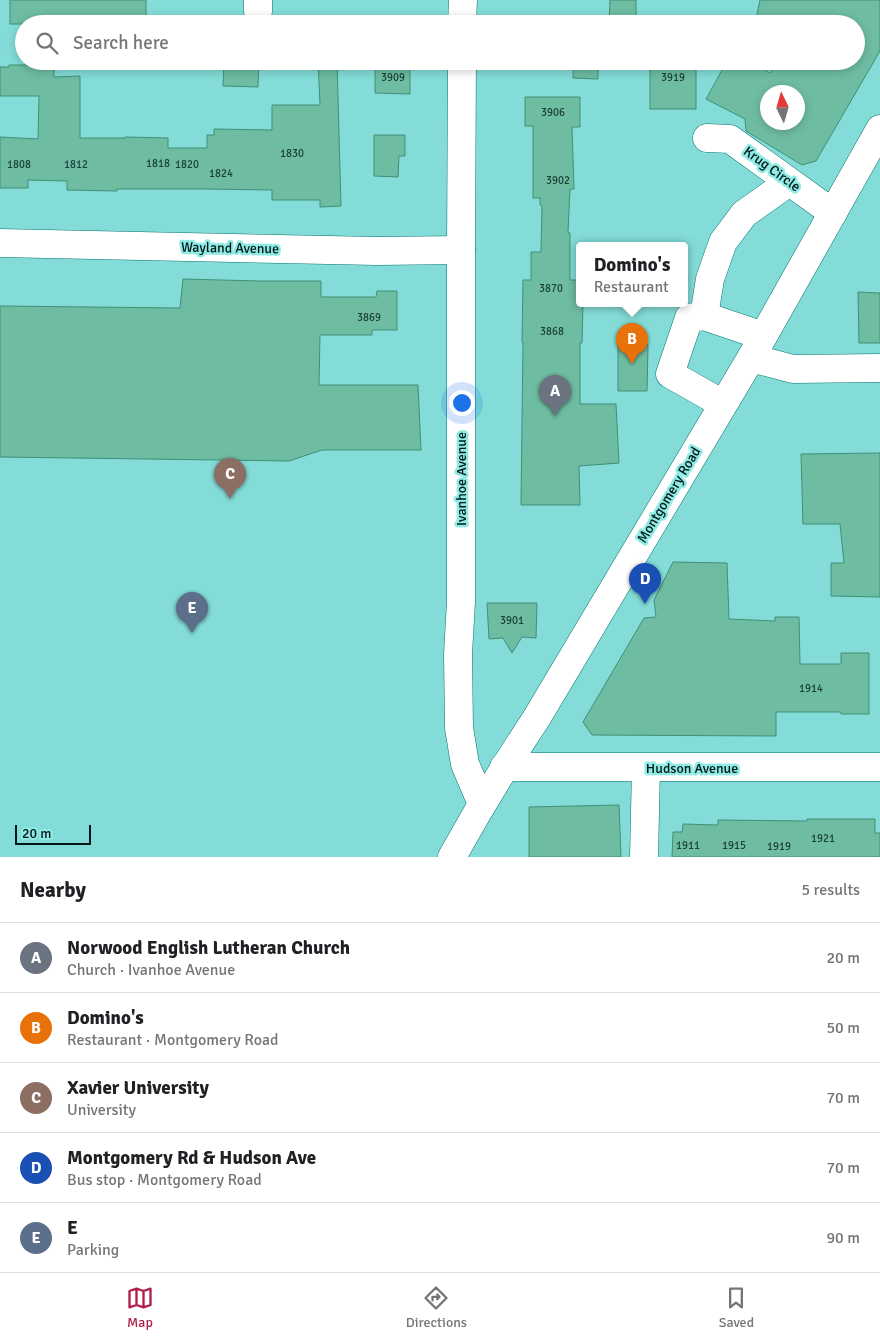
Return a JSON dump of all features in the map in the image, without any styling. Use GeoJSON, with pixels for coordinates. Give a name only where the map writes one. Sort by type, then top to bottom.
{"type":"FeatureCollection","features":[{"type":"Feature","properties":{"kind":"street"},"geometry":{"type":"LineString","coordinates":[[462,15],[463,0]]}},
{"type":"Feature","properties":{"kind":"street","name":"Ivanhoe Avenue"},"geometry":{"type":"LineString","coordinates":[[462,70],[461,602],[458,654],[460,728],[465,764],[482,804]]}},
{"type":"Feature","properties":{"kind":"street","name":"Montgomery Road"},"geometry":{"type":"LineString","coordinates":[[452,857],[504,767],[536,719],[757,347],[880,129]]}},
{"type":"Feature","properties":{"kind":"street","name":"Krug Circle"},"geometry":{"type":"LineString","coordinates":[[707,138],[730,139],[832,213]]}},
{"type":"Feature","properties":{"kind":"street"},"geometry":{"type":"LineString","coordinates":[[704,316],[710,279],[723,242],[744,214],[789,182]]}},
{"type":"Feature","properties":{"kind":"street","name":"Wayland Avenue"},"geometry":{"type":"LineString","coordinates":[[0,243],[377,251],[461,250]]}},
{"type":"Feature","properties":{"kind":"street"},"geometry":{"type":"LineString","coordinates":[[723,404],[670,374],[689,318],[704,316],[793,369],[880,368]]}},
{"type":"Feature","properties":{"kind":"street","name":"Hudson Avenue"},"geometry":{"type":"LineString","coordinates":[[504,767],[880,767]]}},
{"type":"Feature","properties":{"kind":"street"},"geometry":{"type":"LineString","coordinates":[[644,857],[646,768]]}},
{"type":"Feature","properties":{"kind":"building"},"geometry":{"type":"Polygon","coordinates":[[[10,0],[146,0],[146,15],[15,15],[15,24],[10,24],[10,0]]]}},
{"type":"Feature","properties":{"kind":"building"},"geometry":{"type":"Polygon","coordinates":[[[610,0],[636,0],[636,15],[609,15],[610,0]]]}},
{"type":"Feature","properties":{"kind":"building"},"geometry":{"type":"Polygon","coordinates":[[[760,0],[880,0],[880,51],[816,161],[802,165],[746,131],[745,119],[706,99],[722,70],[765,70],[770,73],[772,70],[865,70],[865,15],[757,15],[760,0]]]}},
{"type":"Feature","properties":{"kind":"building"},"geometry":{"type":"Polygon","coordinates":[[[15,65],[15,70],[54,70],[54,77],[80,76],[80,138],[168,138],[168,148],[207,148],[207,135],[214,135],[214,129],[272,130],[272,105],[320,105],[318,70],[337,70],[341,206],[320,207],[320,200],[272,200],[272,190],[67,190],[67,181],[28,180],[28,188],[0,188],[0,137],[38,139],[39,96],[0,96],[0,67],[15,65]]]}},
{"type":"Feature","properties":{"kind":"building"},"geometry":{"type":"Polygon","coordinates":[[[224,70],[259,70],[258,87],[223,86],[224,70]]]}},
{"type":"Feature","properties":{"kind":"building"},"geometry":{"type":"Polygon","coordinates":[[[375,70],[410,70],[410,94],[375,93],[375,70]]]}},
{"type":"Feature","properties":{"kind":"building"},"geometry":{"type":"Polygon","coordinates":[[[573,70],[598,70],[598,79],[573,78],[573,70]]]}},
{"type":"Feature","properties":{"kind":"building"},"geometry":{"type":"Polygon","coordinates":[[[650,70],[696,70],[696,109],[650,109],[650,70]]]}},
{"type":"Feature","properties":{"kind":"building"},"geometry":{"type":"Polygon","coordinates":[[[525,97],[580,97],[580,127],[572,127],[574,189],[570,189],[568,233],[570,233],[570,280],[576,280],[576,307],[583,307],[582,343],[580,343],[580,404],[616,404],[619,463],[579,466],[580,505],[521,505],[523,280],[531,280],[531,252],[541,252],[542,205],[540,205],[540,198],[533,198],[533,126],[525,126],[525,97]]]}},
{"type":"Feature","properties":{"kind":"building"},"geometry":{"type":"Polygon","coordinates":[[[374,135],[405,135],[405,156],[399,156],[398,177],[374,176],[374,135]]]}},
{"type":"Feature","properties":{"kind":"building"},"geometry":{"type":"Polygon","coordinates":[[[183,279],[321,281],[321,297],[376,297],[377,291],[397,291],[397,330],[372,330],[372,335],[320,335],[319,385],[418,385],[421,450],[322,450],[289,461],[0,457],[0,306],[180,308],[183,279]]]}},
{"type":"Feature","properties":{"kind":"building"},"geometry":{"type":"Polygon","coordinates":[[[858,292],[880,293],[880,343],[859,343],[858,292]]]}},
{"type":"Feature","properties":{"kind":"building"},"geometry":{"type":"Polygon","coordinates":[[[618,345],[648,345],[647,391],[618,391],[618,345]]]}},
{"type":"Feature","properties":{"kind":"building"},"geometry":{"type":"Polygon","coordinates":[[[880,453],[880,597],[831,596],[831,563],[844,563],[840,524],[803,524],[801,454],[880,453]]]}},
{"type":"Feature","properties":{"kind":"building"},"geometry":{"type":"Polygon","coordinates":[[[673,562],[727,563],[729,619],[775,621],[775,617],[799,617],[800,664],[841,664],[841,653],[869,653],[869,714],[776,712],[776,736],[592,735],[583,722],[644,618],[656,617],[654,600],[673,562]]]}},
{"type":"Feature","properties":{"kind":"building"},"geometry":{"type":"Polygon","coordinates":[[[487,603],[537,603],[536,638],[522,637],[512,653],[503,638],[489,639],[487,603]]]}},
{"type":"Feature","properties":{"kind":"building"},"geometry":{"type":"Polygon","coordinates":[[[619,805],[621,857],[529,857],[529,807],[619,805]]]}},
{"type":"Feature","properties":{"kind":"building"},"geometry":{"type":"Polygon","coordinates":[[[807,819],[875,819],[875,833],[880,833],[880,857],[672,857],[673,832],[682,832],[683,824],[718,825],[718,820],[807,821],[807,819]]]}},
{"type":"Feature","properties":{"kind":"place","name":"Domino's"},"geometry":{"type":"Point","coordinates":[632,364]}},
{"type":"Feature","properties":{"kind":"place","name":"Norwood English Lutheran Church"},"geometry":{"type":"Point","coordinates":[555,416]}},
{"type":"Feature","properties":{"kind":"place","name":"Xavier University"},"geometry":{"type":"Point","coordinates":[230,499]}},
{"type":"Feature","properties":{"kind":"place","name":"Montgomery Rd & Hudson Ave"},"geometry":{"type":"Point","coordinates":[645,604]}},
{"type":"Feature","properties":{"kind":"place","name":"E"},"geometry":{"type":"Point","coordinates":[192,633]}}]}
